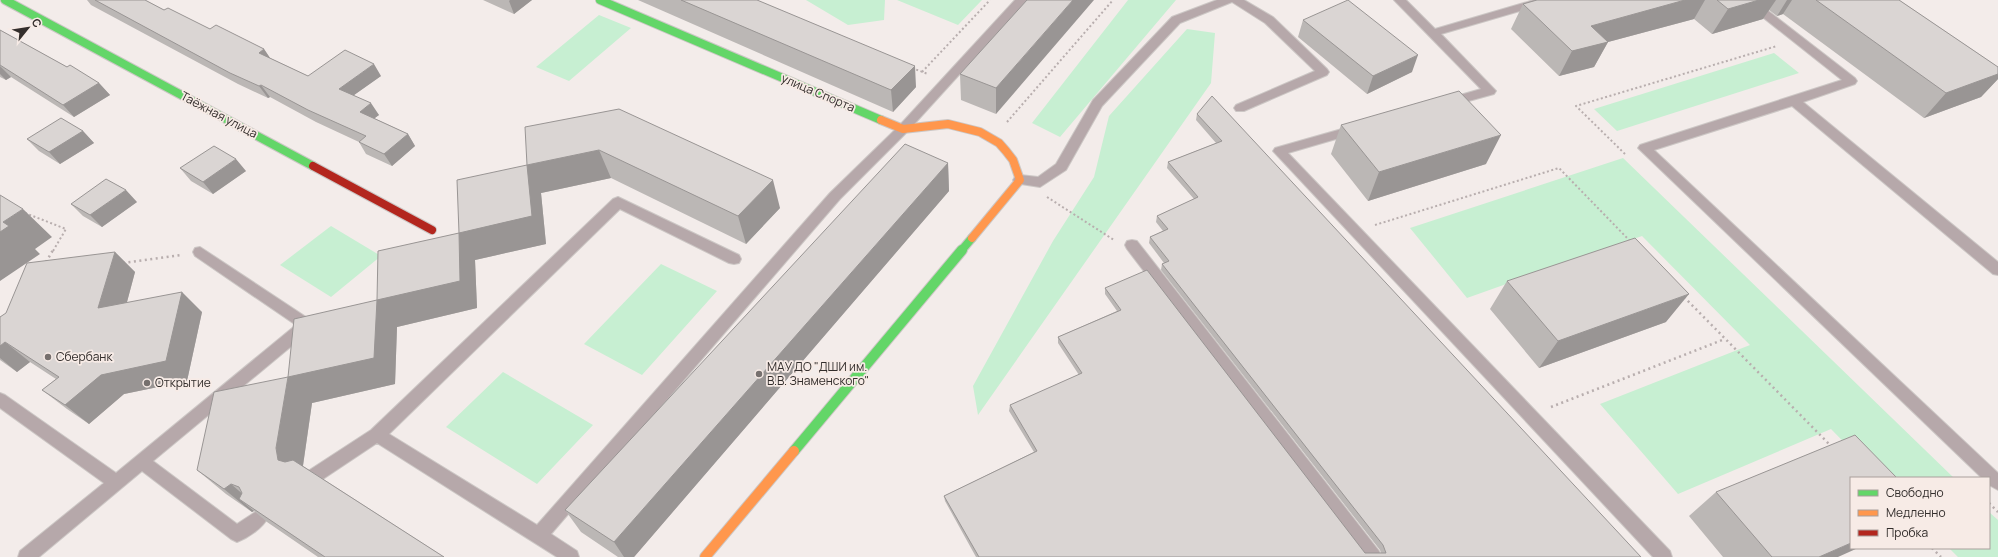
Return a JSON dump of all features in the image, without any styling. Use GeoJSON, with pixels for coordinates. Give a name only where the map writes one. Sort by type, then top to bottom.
{"type":"FeatureCollection","features":[{"type":"Feature","properties":{"kind":"street","name":"Таёжная улица"},"geometry":{"type":"LineString","coordinates":[[5,0],[432,230]]}},
{"type":"Feature","properties":{"kind":"street","name":"улица Спорта"},"geometry":{"type":"LineString","coordinates":[[600,0],[903,129]]}},
{"type":"Feature","properties":{"kind":"street"},"geometry":{"type":"LineString","coordinates":[[705,557],[1020,180],[1018,168],[1004,146],[993,138],[973,129],[950,124],[926,124],[903,129]]}},
{"type":"Feature","properties":{"kind":"lane"},"geometry":{"type":"LineString","coordinates":[[539,535],[835,196],[903,129],[1021,0]]}},
{"type":"Feature","properties":{"kind":"lane"},"geometry":{"type":"LineString","coordinates":[[1020,180],[1040,182],[1061,167],[1097,103],[1176,20],[1227,0]]}},
{"type":"Feature","properties":{"kind":"lane"},"geometry":{"type":"LineString","coordinates":[[1236,0],[1269,20],[1323,72],[1240,108]]}},
{"type":"Feature","properties":{"kind":"lane"},"geometry":{"type":"LineString","coordinates":[[1400,0],[1490,92],[1437,106]]}},
{"type":"Feature","properties":{"kind":"lane"},"geometry":{"type":"LineString","coordinates":[[1433,33],[1546,0]]}},
{"type":"Feature","properties":{"kind":"lane"},"geometry":{"type":"LineString","coordinates":[[1747,0],[1851,81],[1794,101],[1644,148],[1998,483]]}},
{"type":"Feature","properties":{"kind":"lane"},"geometry":{"type":"LineString","coordinates":[[1794,101],[1998,270]]}},
{"type":"Feature","properties":{"kind":"lane"},"geometry":{"type":"LineString","coordinates":[[1369,125],[1279,151],[1664,557]]}},
{"type":"Feature","properties":{"kind":"lane"},"geometry":{"type":"LineString","coordinates":[[311,478],[377,435],[618,202],[734,259]]}},
{"type":"Feature","properties":{"kind":"lane"},"geometry":{"type":"LineString","coordinates":[[1132,245],[1372,557]]}},
{"type":"Feature","properties":{"kind":"lane"},"geometry":{"type":"LineString","coordinates":[[26,557],[307,325],[200,252]]}},
{"type":"Feature","properties":{"kind":"lane"},"geometry":{"type":"LineString","coordinates":[[0,400],[117,483]]}},
{"type":"Feature","properties":{"kind":"lane"},"geometry":{"type":"LineString","coordinates":[[377,435],[539,535],[571,557]]}},
{"type":"Feature","properties":{"kind":"lane"},"geometry":{"type":"LineString","coordinates":[[142,462],[237,534],[260,517]]}},
{"type":"Feature","properties":{"kind":"path"},"geometry":{"type":"LineString","coordinates":[[922,72],[990,0]]}},
{"type":"Feature","properties":{"kind":"path"},"geometry":{"type":"LineString","coordinates":[[993,138],[1113,0]]}},
{"type":"Feature","properties":{"kind":"path"},"geometry":{"type":"LineString","coordinates":[[907,66],[946,81]]}},
{"type":"Feature","properties":{"kind":"path"},"geometry":{"type":"LineString","coordinates":[[1355,231],[1559,168],[1631,242]]}},
{"type":"Feature","properties":{"kind":"path"},"geometry":{"type":"LineString","coordinates":[[1020,180],[1117,241],[1132,245]]}},
{"type":"Feature","properties":{"kind":"path"},"geometry":{"type":"LineString","coordinates":[[18,210],[66,229],[42,268]]}},
{"type":"Feature","properties":{"kind":"path"},"geometry":{"type":"LineString","coordinates":[[115,264],[200,252]]}},
{"type":"Feature","properties":{"kind":"path"},"geometry":{"type":"LineString","coordinates":[[1681,294],[1835,450]]}},
{"type":"Feature","properties":{"kind":"path"},"geometry":{"type":"LineString","coordinates":[[1530,416],[1726,339]]}},
{"type":"Feature","properties":{"kind":"path"},"geometry":{"type":"LineString","coordinates":[[1990,505],[1998,512]]}},
{"type":"Feature","properties":{"kind":"path"},"geometry":{"type":"LineString","coordinates":[[1933,549],[1941,557]]}},
{"type":"Feature","properties":{"kind":"green space"},"geometry":{"type":"Polygon","coordinates":[[[806,0],[885,0],[884,20],[848,25],[806,0]]]}},
{"type":"Feature","properties":{"kind":"green space"},"geometry":{"type":"Polygon","coordinates":[[[897,0],[982,0],[958,25],[897,0]]]}},
{"type":"Feature","properties":{"kind":"green space"},"geometry":{"type":"Polygon","coordinates":[[[1128,0],[1176,0],[1060,137],[1032,123],[1128,0]]]}},
{"type":"Feature","properties":{"kind":"green space"},"geometry":{"type":"Polygon","coordinates":[[[599,15],[631,28],[569,81],[536,67],[599,15]]]}},
{"type":"Feature","properties":{"kind":"green space"},"geometry":{"type":"Polygon","coordinates":[[[1187,29],[1215,33],[1211,83],[978,415],[973,386],[1053,241],[1094,177],[1109,116],[1187,29]]]}},
{"type":"Feature","properties":{"kind":"green space"},"geometry":{"type":"Polygon","coordinates":[[[1774,53],[1799,73],[1617,131],[1594,109],[1774,53]]]}},
{"type":"Feature","properties":{"kind":"green space"},"geometry":{"type":"Polygon","coordinates":[[[1623,158],[1953,477],[1878,477],[1831,429],[1678,494],[1600,404],[1750,345],[1642,236],[1467,298],[1410,228],[1623,158]]]}},
{"type":"Feature","properties":{"kind":"green space"},"geometry":{"type":"Polygon","coordinates":[[[331,226],[381,256],[331,297],[280,265],[331,226]]]}},
{"type":"Feature","properties":{"kind":"green space"},"geometry":{"type":"Polygon","coordinates":[[[661,264],[717,291],[642,375],[584,344],[661,264]]]}},
{"type":"Feature","properties":{"kind":"green space"},"geometry":{"type":"Polygon","coordinates":[[[503,372],[593,425],[537,484],[446,427],[503,372]]]}},
{"type":"Feature","properties":{"kind":"green space"},"geometry":{"type":"Polygon","coordinates":[[[1990,513],[1998,520],[1998,557],[1958,557],[1950,549],[1990,549],[1990,513]]]}},
{"type":"Feature","properties":{"kind":"building"},"geometry":{"type":"Polygon","coordinates":[[[95,0],[145,0],[164,10],[168,8],[210,29],[216,25],[264,49],[259,53],[308,76],[345,50],[374,64],[339,89],[371,103],[360,112],[408,134],[384,154],[359,142],[366,136],[308,110],[261,85],[259,86],[230,73],[95,0]]]}},
{"type":"Feature","properties":{"kind":"building"},"geometry":{"type":"Polygon","coordinates":[[[681,0],[757,0],[915,66],[891,90],[681,0]]]}},
{"type":"Feature","properties":{"kind":"building"},"geometry":{"type":"Polygon","coordinates":[[[1027,0],[1073,0],[996,88],[960,74],[1027,0]]]}},
{"type":"Feature","properties":{"kind":"building"},"geometry":{"type":"Polygon","coordinates":[[[1348,0],[1418,55],[1373,76],[1303,20],[1348,0]]]}},
{"type":"Feature","properties":{"kind":"building"},"geometry":{"type":"Polygon","coordinates":[[[1537,0],[1685,0],[1591,26],[1608,42],[1572,51],[1523,4],[1537,0]]]}},
{"type":"Feature","properties":{"kind":"building"},"geometry":{"type":"Polygon","coordinates":[[[1717,0],[1759,0],[1728,9],[1717,0]]]}},
{"type":"Feature","properties":{"kind":"building"},"geometry":{"type":"Polygon","coordinates":[[[1816,0],[1899,0],[1998,67],[1998,74],[1946,93],[1816,0]]]}},
{"type":"Feature","properties":{"kind":"building"},"geometry":{"type":"Polygon","coordinates":[[[0,30],[67,67],[70,65],[99,83],[63,105],[0,65],[0,30]]]}},
{"type":"Feature","properties":{"kind":"building"},"geometry":{"type":"Polygon","coordinates":[[[1459,91],[1501,135],[1379,172],[1341,125],[1459,91]]]}},
{"type":"Feature","properties":{"kind":"building"},"geometry":{"type":"Polygon","coordinates":[[[1212,96],[1641,557],[979,557],[944,496],[1037,451],[1010,405],[1082,373],[1058,337],[1121,310],[1105,288],[1147,270],[1365,553],[1386,553],[1383,545],[1162,264],[1169,261],[1150,237],[1168,229],[1157,216],[1198,197],[1168,162],[1222,141],[1197,114],[1212,96]]]}},
{"type":"Feature","properties":{"kind":"building"},"geometry":{"type":"Polygon","coordinates":[[[619,109],[773,180],[738,216],[599,150],[527,165],[525,127],[619,109]]]}},
{"type":"Feature","properties":{"kind":"building"},"geometry":{"type":"Polygon","coordinates":[[[61,118],[83,131],[49,152],[27,139],[61,118]]]}},
{"type":"Feature","properties":{"kind":"building"},"geometry":{"type":"Polygon","coordinates":[[[905,144],[948,163],[614,542],[565,510],[905,144]]]}},
{"type":"Feature","properties":{"kind":"building"},"geometry":{"type":"Polygon","coordinates":[[[214,146],[236,159],[203,182],[180,168],[214,146]]]}},
{"type":"Feature","properties":{"kind":"building"},"geometry":{"type":"Polygon","coordinates":[[[527,165],[532,216],[459,233],[457,180],[527,165]]]}},
{"type":"Feature","properties":{"kind":"building"},"geometry":{"type":"Polygon","coordinates":[[[106,179],[126,190],[90,215],[71,204],[106,179]]]}},
{"type":"Feature","properties":{"kind":"building"},"geometry":{"type":"Polygon","coordinates":[[[0,195],[23,209],[3,222],[9,226],[0,232],[0,195]]]}},
{"type":"Feature","properties":{"kind":"building"},"geometry":{"type":"Polygon","coordinates":[[[459,233],[460,281],[377,300],[378,251],[459,233]]]}},
{"type":"Feature","properties":{"kind":"building"},"geometry":{"type":"Polygon","coordinates":[[[1635,238],[1689,294],[1558,341],[1507,281],[1635,238]]]}},
{"type":"Feature","properties":{"kind":"building"},"geometry":{"type":"Polygon","coordinates":[[[115,252],[98,308],[182,292],[166,361],[101,375],[65,405],[42,390],[59,377],[5,342],[0,346],[0,317],[6,313],[27,263],[115,252]]]}},
{"type":"Feature","properties":{"kind":"building"},"geometry":{"type":"Polygon","coordinates":[[[377,300],[374,358],[288,377],[294,319],[377,300]]]}},
{"type":"Feature","properties":{"kind":"building"},"geometry":{"type":"Polygon","coordinates":[[[288,377],[276,448],[278,460],[285,462],[293,460],[444,557],[325,557],[239,499],[242,493],[239,487],[231,484],[224,489],[197,470],[214,392],[288,377]]]}},
{"type":"Feature","properties":{"kind":"building"},"geometry":{"type":"Polygon","coordinates":[[[1855,435],[1896,477],[1850,477],[1850,543],[1819,557],[1772,557],[1716,492],[1855,435]]]}},
{"type":"Feature","properties":{"kind":"traffic: fast"},"geometry":{"type":"LineString","coordinates":[[5,0],[313,166]]}},
{"type":"Feature","properties":{"kind":"traffic: fast"},"geometry":{"type":"LineString","coordinates":[[600,0],[881,120]]}},
{"type":"Feature","properties":{"kind":"traffic: fast"},"geometry":{"type":"LineString","coordinates":[[794,451],[972,238]]}},
{"type":"Feature","properties":{"kind":"traffic: slow"},"geometry":{"type":"LineString","coordinates":[[881,120],[903,129],[937,124],[959,125],[970,128],[999,143],[1013,160],[1020,180],[972,238]]}},
{"type":"Feature","properties":{"kind":"traffic: slow"},"geometry":{"type":"LineString","coordinates":[[705,557],[794,451]]}},
{"type":"Feature","properties":{"kind":"traffic: jam"},"geometry":{"type":"LineString","coordinates":[[313,166],[432,230]]}},
{"type":"Feature","properties":{"kind":"place","name":"Сбербанк"},"geometry":{"type":"Point","coordinates":[48,357]}},
{"type":"Feature","properties":{"kind":"place","name":"МАУ ДО \"ДШИ им. В.В. Знаменского\""},"geometry":{"type":"Point","coordinates":[759,374]}},
{"type":"Feature","properties":{"kind":"place","name":"Открытие"},"geometry":{"type":"Point","coordinates":[147,383]}}]}
